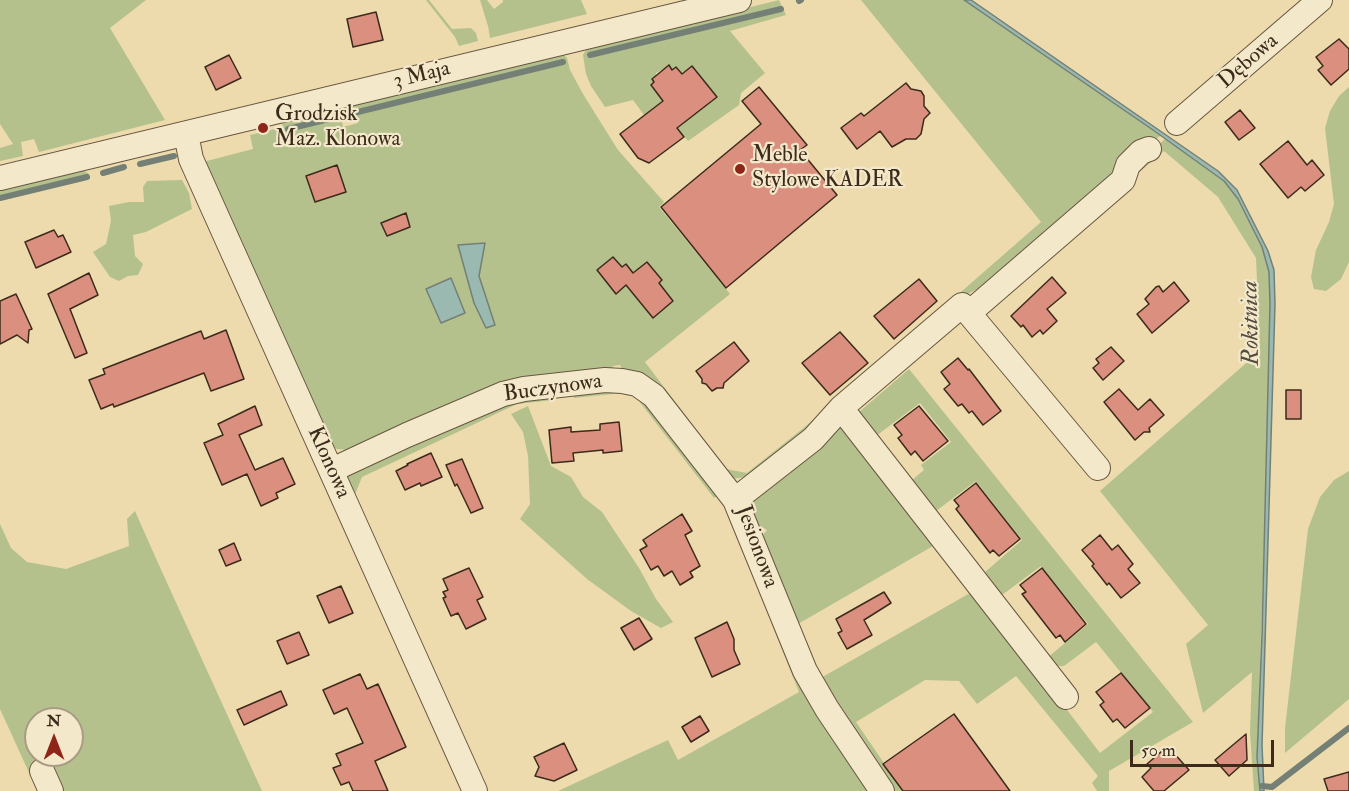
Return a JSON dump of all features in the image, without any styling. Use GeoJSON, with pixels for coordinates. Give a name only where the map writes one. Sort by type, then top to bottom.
{"type":"FeatureCollection","features":[{"type":"Feature","properties":{"kind":"street","name":"3 Maja"},"geometry":{"type":"LineString","coordinates":[[0,178],[739,0]]}},
{"type":"Feature","properties":{"kind":"street","name":"Dębowa"},"geometry":{"type":"LineString","coordinates":[[1177,123],[1320,0]]}},
{"type":"Feature","properties":{"kind":"street","name":"Klonowa"},"geometry":{"type":"LineString","coordinates":[[186,134],[191,159],[475,791]]}},
{"type":"Feature","properties":{"kind":"street","name":"Jesionowa"},"geometry":{"type":"LineString","coordinates":[[882,791],[827,709],[805,670],[735,500],[813,439],[841,408],[1123,180],[1128,165],[1141,152],[1149,149]]}},
{"type":"Feature","properties":{"kind":"street"},"geometry":{"type":"LineString","coordinates":[[966,309],[1098,468]]}},
{"type":"Feature","properties":{"kind":"street","name":"Buczynowa"},"geometry":{"type":"LineString","coordinates":[[332,470],[503,394],[524,389],[605,380],[622,381],[637,384],[654,396],[735,500]]}},
{"type":"Feature","properties":{"kind":"street"},"geometry":{"type":"LineString","coordinates":[[841,408],[1066,697]]}},
{"type":"Feature","properties":{"kind":"green space"},"geometry":{"type":"Polygon","coordinates":[[[0,0],[146,0],[110,28],[165,120],[39,152],[34,139],[21,142],[23,156],[0,161],[0,148],[13,144],[0,124],[0,0]]]}},
{"type":"Feature","properties":{"kind":"green space"},"geometry":{"type":"Polygon","coordinates":[[[426,0],[429,0],[452,29],[471,28],[476,33],[478,41],[459,46],[455,37],[426,0]]]}},
{"type":"Feature","properties":{"kind":"green space"},"geometry":{"type":"Polygon","coordinates":[[[480,0],[487,0],[494,9],[503,0],[581,0],[587,14],[490,38],[480,0]]]}},
{"type":"Feature","properties":{"kind":"green space"},"geometry":{"type":"Polygon","coordinates":[[[779,0],[786,15],[730,31],[765,73],[741,93],[739,105],[688,141],[677,128],[717,97],[692,66],[682,73],[677,67],[672,70],[669,66],[656,73],[651,86],[663,101],[644,115],[633,100],[605,107],[591,86],[586,74],[583,55],[587,48],[779,0]]]}},
{"type":"Feature","properties":{"kind":"green space"},"geometry":{"type":"Polygon","coordinates":[[[861,0],[964,0],[1161,135],[991,282],[960,298],[829,413],[746,477],[730,479],[625,374],[620,365],[613,366],[611,372],[349,450],[333,447],[203,162],[253,149],[250,135],[283,127],[282,123],[340,108],[343,127],[358,123],[354,120],[351,106],[563,54],[583,94],[618,150],[664,202],[659,207],[730,294],[645,362],[726,469],[747,473],[826,410],[1041,222],[861,0]]]}},
{"type":"Feature","properties":{"kind":"green space"},"geometry":{"type":"Polygon","coordinates":[[[1349,87],[1349,262],[1341,279],[1326,291],[1314,289],[1311,277],[1316,250],[1329,222],[1334,204],[1325,128],[1330,111],[1339,96],[1349,87]]]}},
{"type":"Feature","properties":{"kind":"green space"},"geometry":{"type":"Polygon","coordinates":[[[1165,139],[1224,181],[1234,193],[1262,247],[1269,272],[1266,484],[1257,757],[1260,791],[1254,791],[1250,732],[1252,672],[1203,713],[1186,644],[1208,625],[1100,491],[1260,351],[1256,258],[1218,197],[1164,151],[1129,179],[1161,149],[1158,145],[1165,139]]]}},
{"type":"Feature","properties":{"kind":"green space"},"geometry":{"type":"Polygon","coordinates":[[[83,170],[89,174],[90,179],[0,201],[0,190],[83,170]]]}},
{"type":"Feature","properties":{"kind":"green space"},"geometry":{"type":"Polygon","coordinates":[[[182,180],[189,193],[192,209],[146,232],[133,235],[135,256],[143,264],[138,275],[128,276],[119,281],[110,277],[93,252],[106,244],[111,221],[109,206],[144,202],[143,187],[147,181],[182,180]]]}},
{"type":"Feature","properties":{"kind":"green space"},"geometry":{"type":"Polygon","coordinates":[[[909,369],[1193,722],[1109,771],[1109,791],[1097,791],[1092,783],[1098,776],[1016,676],[977,704],[959,681],[925,680],[856,722],[903,791],[892,791],[819,679],[970,593],[933,546],[798,624],[758,541],[767,530],[758,525],[753,526],[746,508],[751,493],[838,425],[847,422],[1100,753],[1153,712],[1096,642],[1064,666],[1052,666],[1047,658],[1088,624],[1041,566],[1002,595],[985,572],[1022,540],[976,481],[936,511],[912,480],[924,470],[921,465],[951,442],[920,403],[876,436],[858,413],[909,369]]]}},
{"type":"Feature","properties":{"kind":"green space"},"geometry":{"type":"Polygon","coordinates":[[[573,390],[637,392],[719,495],[714,498],[632,392],[574,398],[573,390]]]}},
{"type":"Feature","properties":{"kind":"green space"},"geometry":{"type":"Polygon","coordinates":[[[553,394],[553,400],[517,404],[362,477],[354,497],[347,479],[349,474],[493,404],[553,394]]]}},
{"type":"Feature","properties":{"kind":"green space"},"geometry":{"type":"Polygon","coordinates":[[[528,406],[551,466],[571,477],[583,497],[602,512],[639,568],[656,599],[673,622],[661,628],[631,611],[587,579],[520,519],[530,504],[528,456],[523,432],[511,414],[528,406]]]}},
{"type":"Feature","properties":{"kind":"green space"},"geometry":{"type":"Polygon","coordinates":[[[1349,471],[1349,699],[1285,753],[1285,728],[1308,529],[1320,497],[1334,480],[1349,471]]]}},
{"type":"Feature","properties":{"kind":"green space"},"geometry":{"type":"Polygon","coordinates":[[[135,511],[262,791],[60,791],[31,777],[26,767],[84,767],[84,707],[24,707],[24,762],[0,709],[0,524],[11,548],[27,562],[66,569],[129,546],[127,519],[135,511]]]}},
{"type":"Feature","properties":{"kind":"green space"},"geometry":{"type":"Polygon","coordinates":[[[776,621],[873,791],[558,791],[668,740],[678,760],[799,692],[771,622],[776,621]]]}},
{"type":"Feature","properties":{"kind":"water"},"geometry":{"type":"Polygon","coordinates":[[[964,0],[971,0],[1218,171],[1237,190],[1268,251],[1274,270],[1275,304],[1262,745],[1264,791],[1260,791],[1257,757],[1270,304],[1269,272],[1262,247],[1238,199],[1224,181],[964,0]]]}},
{"type":"Feature","properties":{"kind":"water"},"geometry":{"type":"Polygon","coordinates":[[[485,243],[479,276],[495,325],[486,328],[474,303],[458,245],[485,243]]]}},
{"type":"Feature","properties":{"kind":"water"},"geometry":{"type":"Polygon","coordinates":[[[451,278],[465,313],[441,323],[426,289],[451,278]]]}},
{"type":"Feature","properties":{"kind":"building"},"geometry":{"type":"Polygon","coordinates":[[[376,12],[383,40],[353,47],[347,19],[376,12]]]}},
{"type":"Feature","properties":{"kind":"building"},"geometry":{"type":"Polygon","coordinates":[[[1339,39],[1349,49],[1349,69],[1331,85],[1318,70],[1323,66],[1316,57],[1339,39]]]}},
{"type":"Feature","properties":{"kind":"building"},"geometry":{"type":"Polygon","coordinates":[[[229,55],[241,78],[216,90],[205,67],[229,55]]]}},
{"type":"Feature","properties":{"kind":"building"},"geometry":{"type":"Polygon","coordinates":[[[669,65],[672,70],[676,67],[682,74],[692,66],[717,97],[677,128],[684,137],[649,163],[638,158],[620,134],[663,101],[651,85],[654,82],[652,79],[669,65]]]}},
{"type":"Feature","properties":{"kind":"building"},"geometry":{"type":"Polygon","coordinates":[[[906,83],[911,89],[921,91],[924,96],[924,106],[930,113],[924,119],[921,134],[916,139],[906,139],[892,147],[880,131],[857,149],[841,128],[861,113],[864,116],[906,83]]]}},
{"type":"Feature","properties":{"kind":"building"},"geometry":{"type":"Polygon","coordinates":[[[759,87],[807,145],[800,150],[837,195],[726,288],[661,207],[761,124],[742,101],[759,87]]]}},
{"type":"Feature","properties":{"kind":"building"},"geometry":{"type":"Polygon","coordinates":[[[1240,110],[1255,128],[1239,140],[1225,122],[1240,110]]]}},
{"type":"Feature","properties":{"kind":"building"},"geometry":{"type":"Polygon","coordinates":[[[1288,141],[1307,165],[1312,160],[1324,175],[1305,191],[1301,187],[1288,198],[1260,164],[1288,141]]]}},
{"type":"Feature","properties":{"kind":"building"},"geometry":{"type":"Polygon","coordinates":[[[337,165],[346,192],[315,202],[306,176],[337,165]]]}},
{"type":"Feature","properties":{"kind":"building"},"geometry":{"type":"Polygon","coordinates":[[[406,213],[410,227],[387,236],[381,223],[406,213]]]}},
{"type":"Feature","properties":{"kind":"building"},"geometry":{"type":"Polygon","coordinates":[[[54,230],[58,237],[63,235],[71,252],[36,268],[25,242],[54,230]]]}},
{"type":"Feature","properties":{"kind":"building"},"geometry":{"type":"Polygon","coordinates":[[[613,257],[622,267],[626,264],[633,273],[647,262],[662,280],[659,283],[673,301],[653,318],[626,285],[616,294],[597,270],[613,257]]]}},
{"type":"Feature","properties":{"kind":"building"},"geometry":{"type":"Polygon","coordinates":[[[89,273],[98,295],[70,309],[87,353],[75,358],[48,294],[89,273]]]}},
{"type":"Feature","properties":{"kind":"building"},"geometry":{"type":"Polygon","coordinates":[[[1052,277],[1066,293],[1047,309],[1057,321],[1043,334],[1040,330],[1032,337],[1023,325],[1021,327],[1011,316],[1052,277]]]}},
{"type":"Feature","properties":{"kind":"building"},"geometry":{"type":"Polygon","coordinates":[[[919,279],[937,301],[894,339],[874,316],[919,279]]]}},
{"type":"Feature","properties":{"kind":"building"},"geometry":{"type":"Polygon","coordinates":[[[1174,282],[1189,301],[1152,333],[1137,314],[1149,304],[1145,299],[1156,287],[1159,286],[1163,292],[1174,282]]]}},
{"type":"Feature","properties":{"kind":"building"},"geometry":{"type":"Polygon","coordinates":[[[16,294],[32,329],[29,330],[28,343],[17,335],[0,344],[0,301],[16,294]]]}},
{"type":"Feature","properties":{"kind":"building"},"geometry":{"type":"Polygon","coordinates":[[[226,330],[244,379],[211,391],[204,373],[114,407],[113,404],[101,409],[89,380],[105,374],[103,369],[201,331],[204,339],[226,330]]]}},
{"type":"Feature","properties":{"kind":"building"},"geometry":{"type":"Polygon","coordinates":[[[840,332],[868,363],[830,395],[802,363],[840,332]]]}},
{"type":"Feature","properties":{"kind":"building"},"geometry":{"type":"Polygon","coordinates":[[[734,342],[749,361],[724,383],[723,388],[712,391],[702,383],[696,371],[734,342]]]}},
{"type":"Feature","properties":{"kind":"building"},"geometry":{"type":"Polygon","coordinates":[[[1111,347],[1124,361],[1103,380],[1093,368],[1099,363],[1096,359],[1111,347]]]}},
{"type":"Feature","properties":{"kind":"building"},"geometry":{"type":"Polygon","coordinates":[[[958,358],[1001,411],[983,425],[972,411],[969,413],[962,404],[958,406],[944,389],[950,384],[941,372],[958,358]]]}},
{"type":"Feature","properties":{"kind":"building"},"geometry":{"type":"Polygon","coordinates":[[[1119,389],[1138,410],[1150,399],[1164,415],[1149,428],[1150,432],[1144,432],[1135,440],[1104,402],[1119,389]]]}},
{"type":"Feature","properties":{"kind":"building"},"geometry":{"type":"Polygon","coordinates":[[[1286,390],[1301,390],[1301,419],[1286,419],[1286,390]]]}},
{"type":"Feature","properties":{"kind":"building"},"geometry":{"type":"Polygon","coordinates":[[[255,406],[262,425],[239,435],[255,470],[283,458],[295,484],[276,493],[278,498],[261,506],[247,474],[222,485],[204,443],[223,435],[218,424],[255,406]]]}},
{"type":"Feature","properties":{"kind":"building"},"geometry":{"type":"Polygon","coordinates":[[[919,406],[948,441],[923,461],[915,451],[911,455],[898,438],[902,435],[894,425],[919,406]]]}},
{"type":"Feature","properties":{"kind":"building"},"geometry":{"type":"Polygon","coordinates":[[[619,422],[622,451],[573,453],[574,461],[552,463],[549,430],[571,427],[571,432],[600,430],[600,424],[619,422]]]}},
{"type":"Feature","properties":{"kind":"building"},"geometry":{"type":"Polygon","coordinates":[[[431,453],[442,477],[405,490],[396,471],[431,453]]]}},
{"type":"Feature","properties":{"kind":"building"},"geometry":{"type":"Polygon","coordinates":[[[462,459],[483,508],[471,513],[446,465],[462,459]]]}},
{"type":"Feature","properties":{"kind":"building"},"geometry":{"type":"Polygon","coordinates":[[[976,483],[1020,539],[999,556],[993,550],[990,553],[956,509],[959,506],[954,500],[976,483]]]}},
{"type":"Feature","properties":{"kind":"building"},"geometry":{"type":"Polygon","coordinates":[[[682,514],[692,531],[685,535],[700,566],[690,572],[693,577],[680,585],[672,571],[664,576],[658,566],[651,570],[640,550],[647,546],[643,540],[682,514]]]}},
{"type":"Feature","properties":{"kind":"building"},"geometry":{"type":"Polygon","coordinates":[[[1100,535],[1112,550],[1118,545],[1133,564],[1128,569],[1140,583],[1121,598],[1109,583],[1107,585],[1082,550],[1100,535]]]}},
{"type":"Feature","properties":{"kind":"building"},"geometry":{"type":"Polygon","coordinates":[[[234,543],[241,560],[226,566],[219,550],[234,543]]]}},
{"type":"Feature","properties":{"kind":"building"},"geometry":{"type":"Polygon","coordinates":[[[469,568],[483,597],[477,600],[486,619],[466,629],[458,613],[451,616],[443,598],[446,597],[443,592],[448,590],[443,579],[469,568]]]}},
{"type":"Feature","properties":{"kind":"building"},"geometry":{"type":"Polygon","coordinates":[[[1042,568],[1086,624],[1065,642],[1060,635],[1056,638],[1022,594],[1026,592],[1020,585],[1042,568]]]}},
{"type":"Feature","properties":{"kind":"building"},"geometry":{"type":"Polygon","coordinates":[[[341,586],[353,613],[329,623],[317,596],[341,586]]]}},
{"type":"Feature","properties":{"kind":"building"},"geometry":{"type":"Polygon","coordinates":[[[884,592],[891,603],[864,620],[872,635],[847,649],[838,633],[842,631],[836,619],[884,592]]]}},
{"type":"Feature","properties":{"kind":"building"},"geometry":{"type":"Polygon","coordinates":[[[639,618],[652,639],[634,650],[621,628],[639,618]]]}},
{"type":"Feature","properties":{"kind":"building"},"geometry":{"type":"Polygon","coordinates":[[[727,622],[740,664],[712,677],[695,638],[727,622]]]}},
{"type":"Feature","properties":{"kind":"building"},"geometry":{"type":"Polygon","coordinates":[[[299,632],[309,655],[287,664],[277,641],[299,632]]]}},
{"type":"Feature","properties":{"kind":"building"},"geometry":{"type":"Polygon","coordinates":[[[1121,673],[1150,708],[1125,728],[1117,719],[1113,722],[1100,705],[1104,702],[1096,692],[1121,673]]]}},
{"type":"Feature","properties":{"kind":"building"},"geometry":{"type":"Polygon","coordinates":[[[360,674],[367,689],[378,684],[406,747],[375,761],[388,791],[353,791],[349,782],[341,785],[333,768],[341,765],[336,754],[363,743],[347,708],[334,714],[323,690],[360,674]]]}},
{"type":"Feature","properties":{"kind":"building"},"geometry":{"type":"Polygon","coordinates":[[[281,691],[287,705],[244,725],[237,710],[281,691]]]}},
{"type":"Feature","properties":{"kind":"building"},"geometry":{"type":"Polygon","coordinates":[[[954,714],[1010,791],[903,791],[883,764],[954,714]]]}},
{"type":"Feature","properties":{"kind":"building"},"geometry":{"type":"Polygon","coordinates":[[[700,716],[709,731],[691,742],[682,727],[700,716]]]}},
{"type":"Feature","properties":{"kind":"building"},"geometry":{"type":"Polygon","coordinates":[[[1246,734],[1247,760],[1229,776],[1215,760],[1246,734]]]}},
{"type":"Feature","properties":{"kind":"building"},"geometry":{"type":"Polygon","coordinates":[[[564,743],[577,770],[554,781],[535,776],[539,767],[534,757],[564,743]]]}},
{"type":"Feature","properties":{"kind":"building"},"geometry":{"type":"Polygon","coordinates":[[[1162,751],[1166,756],[1172,751],[1189,770],[1164,791],[1154,791],[1142,777],[1151,768],[1147,764],[1162,751]]]}},
{"type":"Feature","properties":{"kind":"building"},"geometry":{"type":"Polygon","coordinates":[[[1349,772],[1349,791],[1328,791],[1324,779],[1349,772]]]}},
{"type":"Feature","properties":{"kind":"waterway"},"geometry":{"type":"LineString","coordinates":[[590,55],[781,9]]}},
{"type":"Feature","properties":{"kind":"waterway"},"geometry":{"type":"LineString","coordinates":[[288,129],[563,62]]}},
{"type":"Feature","properties":{"kind":"waterway"},"geometry":{"type":"LineString","coordinates":[[140,164],[174,156]]}},
{"type":"Feature","properties":{"kind":"waterway"},"geometry":{"type":"LineString","coordinates":[[103,173],[124,167]]}},
{"type":"Feature","properties":{"kind":"waterway"},"geometry":{"type":"LineString","coordinates":[[0,198],[87,177]]}},
{"type":"Feature","properties":{"kind":"waterway"},"geometry":{"type":"LineString","coordinates":[[1262,786],[1272,787],[1349,728]]}},
{"type":"Feature","properties":{"kind":"place","name":"Grodzisk Maz. Klonowa"},"geometry":{"type":"Point","coordinates":[263,128]}},
{"type":"Feature","properties":{"kind":"place","name":"Meble Stylowe KADER"},"geometry":{"type":"Point","coordinates":[740,169]}},
{"type":"Feature","properties":{"kind":"water label","name":"Rokitnica"},"geometry":{"type":"Point","coordinates":[1252,323]}}]}
